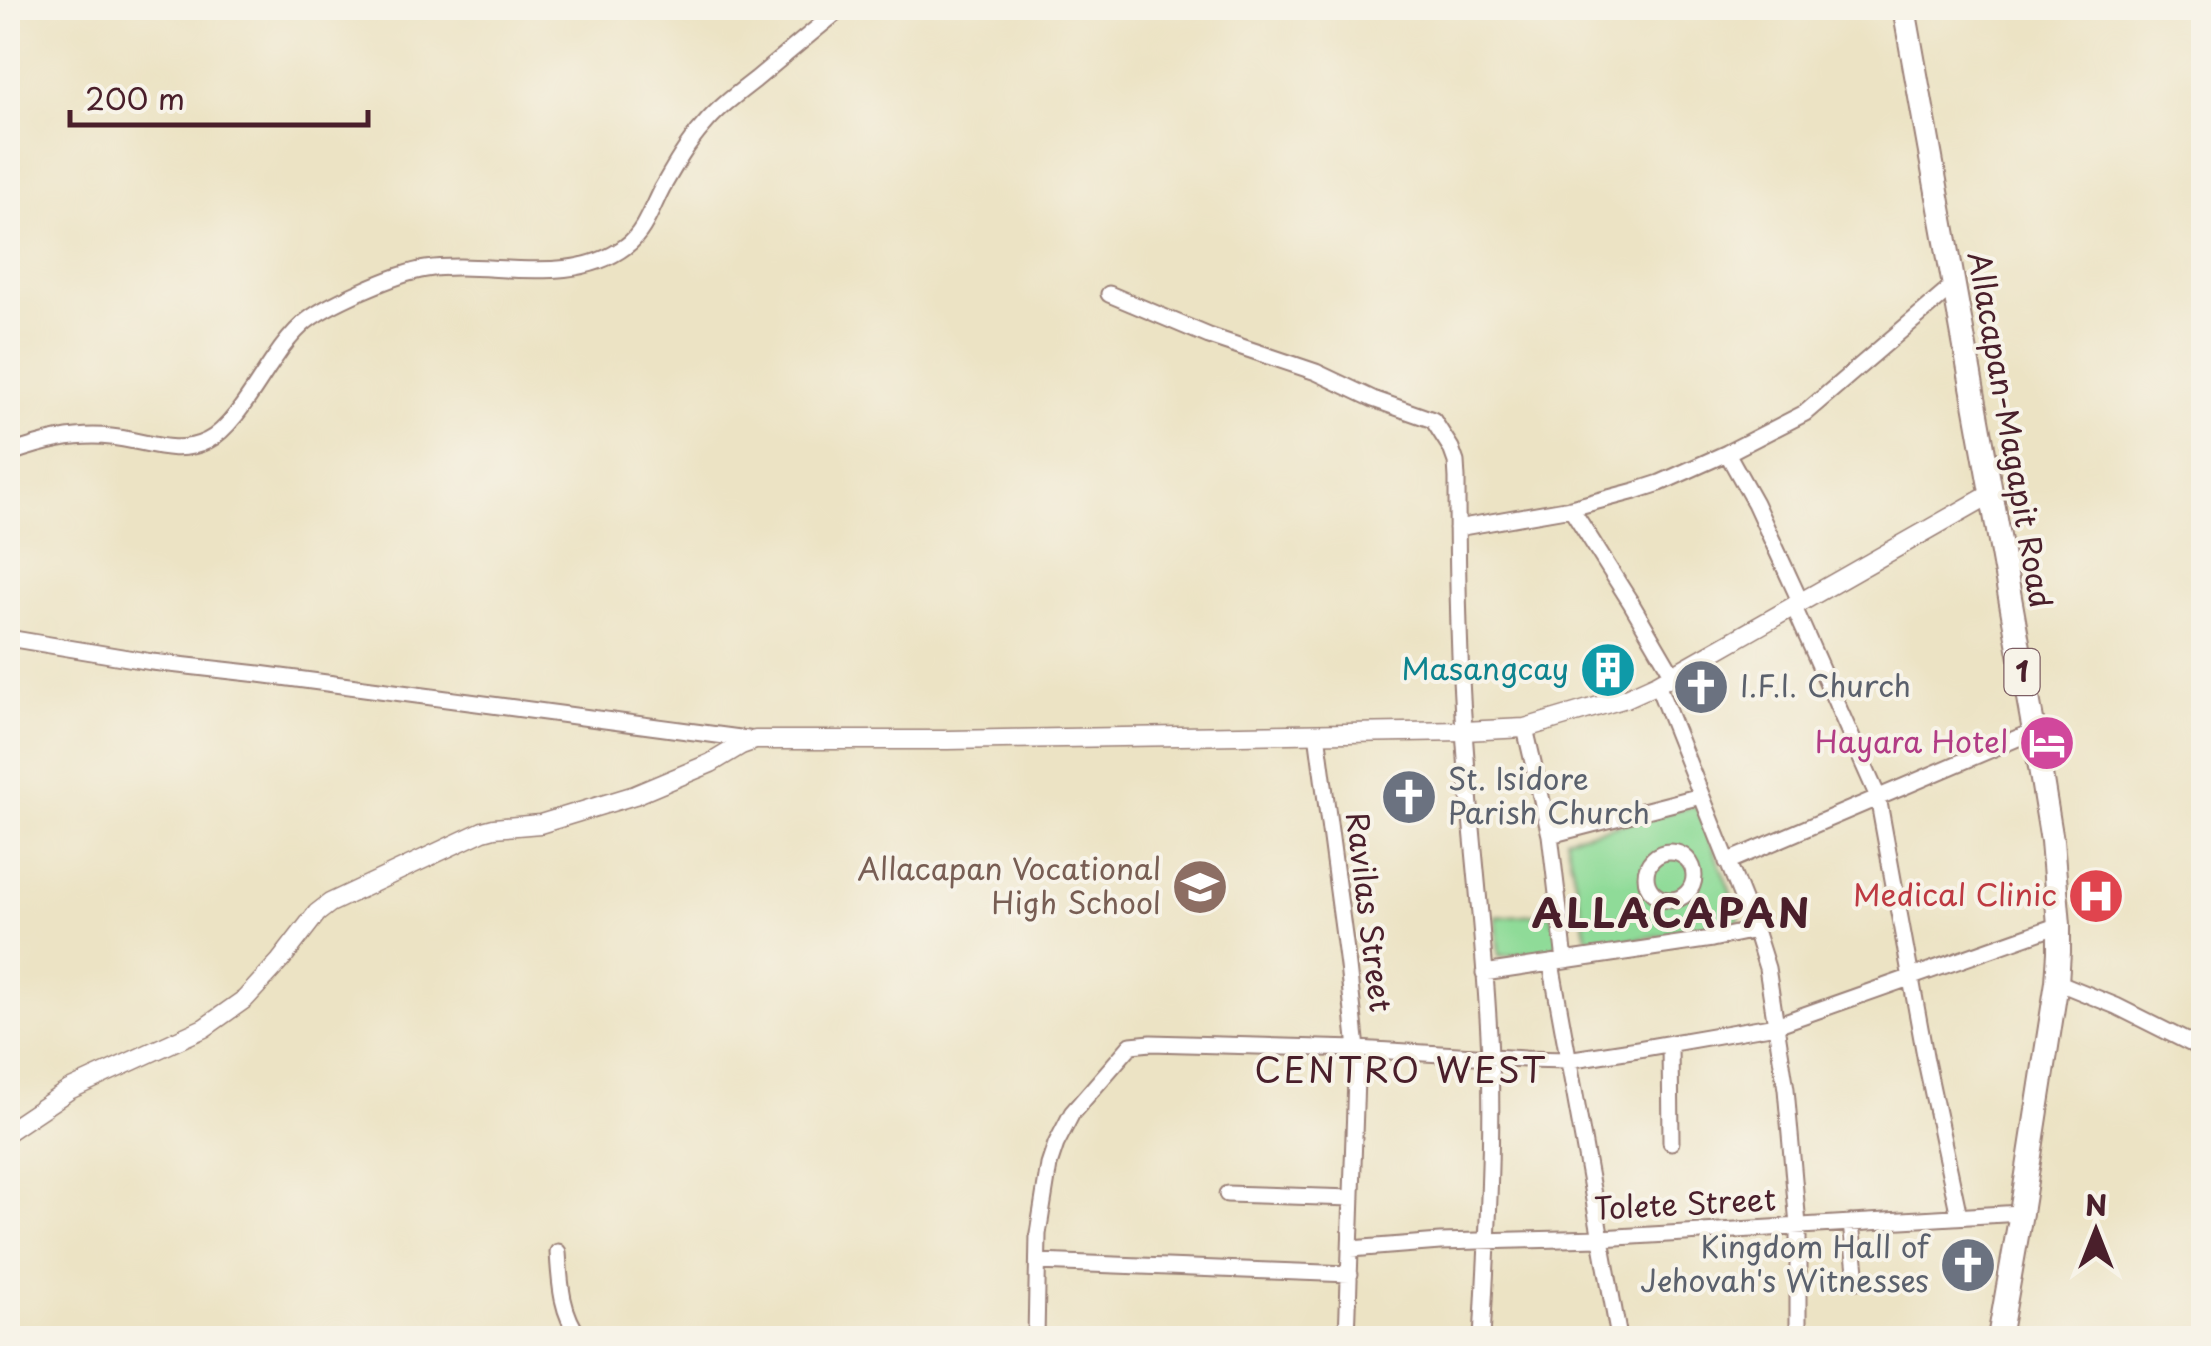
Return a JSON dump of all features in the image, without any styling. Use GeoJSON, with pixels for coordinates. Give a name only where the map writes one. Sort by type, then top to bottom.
{"type":"FeatureCollection","features":[{"type":"Feature","properties":{"kind":"highway","name":"Allacapan-Magapit Road"},"geometry":{"type":"LineString","coordinates":[[1904,8],[2034,730],[2052,841],[2060,924],[2057,982],[1999,1338]]}},
{"type":"Feature","properties":{"kind":"main road"},"geometry":{"type":"LineString","coordinates":[[8,1131],[69,1090],[204,1028],[224,1014],[245,999],[280,961],[317,913],[346,894],[483,831],[540,824],[636,794],[710,764],[755,740],[1525,728],[1610,703],[1665,679],[1991,494]]}},
{"type":"Feature","properties":{"kind":"street"},"geometry":{"type":"LineString","coordinates":[[8,454],[48,440],[81,436],[112,437],[168,448],[198,445],[226,426],[304,323],[362,292],[428,268],[538,270],[587,264],[612,254],[638,235],[704,125],[842,8]]}},
{"type":"Feature","properties":{"kind":"street"},"geometry":{"type":"LineString","coordinates":[[1457,528],[1571,508],[1660,482],[1727,453],[1805,413],[1952,287]]}},
{"type":"Feature","properties":{"kind":"street"},"geometry":{"type":"LineString","coordinates":[[1108,294],[1433,420],[1456,462],[1464,731],[1490,1057],[1488,1240],[1482,1338]]}},
{"type":"Feature","properties":{"kind":"street"},"geometry":{"type":"LineString","coordinates":[[1727,453],[1755,502],[1878,796],[1959,1216]]}},
{"type":"Feature","properties":{"kind":"street"},"geometry":{"type":"LineString","coordinates":[[1571,508],[1631,603],[1665,679],[1701,796],[1767,968],[1786,1090],[1798,1225],[1798,1338]]}},
{"type":"Feature","properties":{"kind":"street"},"geometry":{"type":"LineString","coordinates":[[8,638],[152,662],[755,740]]}},
{"type":"Feature","properties":{"kind":"street"},"geometry":{"type":"LineString","coordinates":[[1525,728],[1550,835],[1559,897],[1558,962],[1568,1060],[1618,1338]]}},
{"type":"Feature","properties":{"kind":"street"},"geometry":{"type":"LineString","coordinates":[[1728,862],[2034,730]]}},
{"type":"Feature","properties":{"kind":"street","name":"Ravilas Street"},"geometry":{"type":"LineString","coordinates":[[1317,732],[1357,1049],[1348,1338]]}},
{"type":"Feature","properties":{"kind":"street"},"geometry":{"type":"LineString","coordinates":[[1550,835],[1701,796]]}},
{"type":"Feature","properties":{"kind":"street"},"geometry":{"type":"LineString","coordinates":[[1036,1338],[1040,1217],[1060,1134],[1072,1113],[1131,1046],[1150,1042],[1568,1060],[1776,1025],[2060,924]]}},
{"type":"Feature","properties":{"kind":"street"},"geometry":{"type":"LineString","coordinates":[[1484,973],[1755,930]]}},
{"type":"Feature","properties":{"kind":"street"},"geometry":{"type":"LineString","coordinates":[[2057,982],[2204,1050]]}},
{"type":"Feature","properties":{"kind":"street"},"geometry":{"type":"LineString","coordinates":[[1670,1044],[1671,1142]]}},
{"type":"Feature","properties":{"kind":"street"},"geometry":{"type":"LineString","coordinates":[[1227,1194],[1352,1198]]}},
{"type":"Feature","properties":{"kind":"street","name":"Tolete Street"},"geometry":{"type":"LineString","coordinates":[[1352,1249],[2021,1213]]}},
{"type":"Feature","properties":{"kind":"street"},"geometry":{"type":"LineString","coordinates":[[1851,1223],[1857,1280]]}},
{"type":"Feature","properties":{"kind":"street"},"geometry":{"type":"LineString","coordinates":[[558,1252],[560,1293],[570,1325],[580,1338]]}},
{"type":"Feature","properties":{"kind":"street"},"geometry":{"type":"LineString","coordinates":[[1038,1262],[1350,1274]]}},
{"type":"Feature","properties":{"kind":"green space"},"geometry":{"type":"Polygon","coordinates":[[[1696,805],[1739,921],[1589,946],[1566,838],[1696,805]]]}},
{"type":"Feature","properties":{"kind":"green space"},"geometry":{"type":"Polygon","coordinates":[[[1551,913],[1552,921],[1559,921],[1561,945],[1554,946],[1554,952],[1499,956],[1496,917],[1551,913]]]}},
{"type":"Feature","properties":{"kind":"place","name":"Masangcay"},"geometry":{"type":"Point","coordinates":[1608,670]}},
{"type":"Feature","properties":{"kind":"place","name":"I.F.I. Church"},"geometry":{"type":"Point","coordinates":[1701,687]}},
{"type":"Feature","properties":{"kind":"place","name":"Hayara Hotel"},"geometry":{"type":"Point","coordinates":[2047,743]}},
{"type":"Feature","properties":{"kind":"place","name":"St. Isidore Parish Church"},"geometry":{"type":"Point","coordinates":[1409,797]}},
{"type":"Feature","properties":{"kind":"place","name":"Allacapan Vocational High School"},"geometry":{"type":"Point","coordinates":[1200,887]}},
{"type":"Feature","properties":{"kind":"place","name":"Medical Clinic"},"geometry":{"type":"Point","coordinates":[2096,896]}},
{"type":"Feature","properties":{"kind":"place","name":"Kingdom Hall of Jehovah's Witnesses"},"geometry":{"type":"Point","coordinates":[1968,1265]}},
{"type":"Feature","properties":{"kind":"district","name":"ALLACAPAN"},"geometry":{"type":"Point","coordinates":[1672,914]}},
{"type":"Feature","properties":{"kind":"district","name":"CENTRO WEST"},"geometry":{"type":"Point","coordinates":[1401,1071]}}]}
